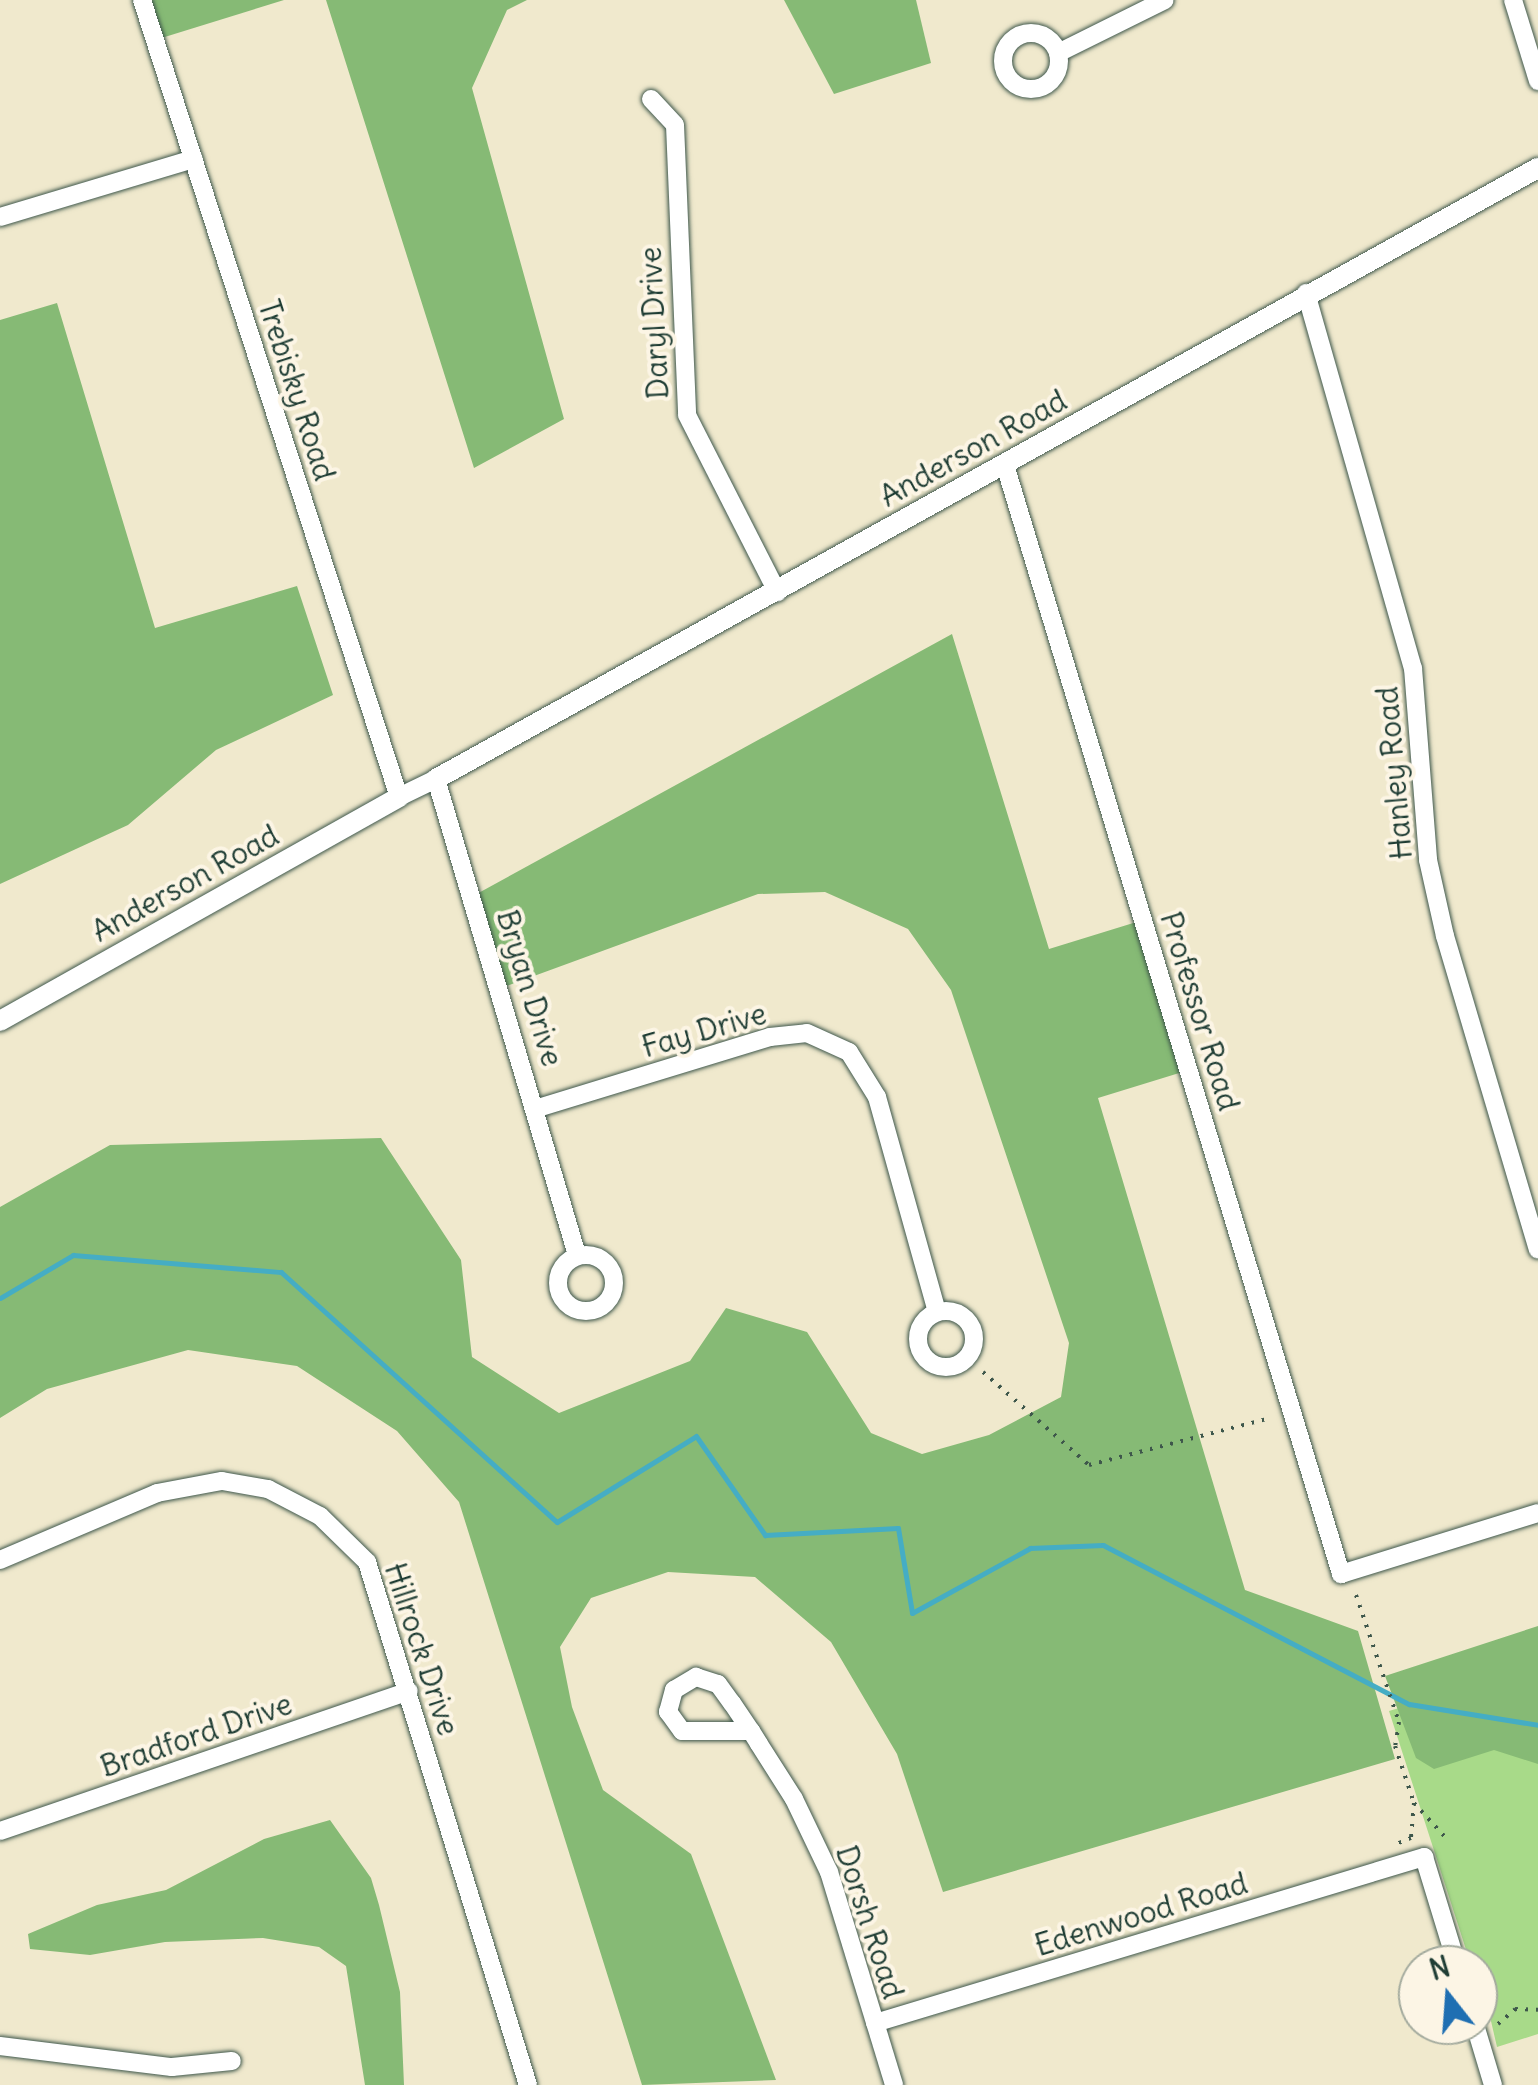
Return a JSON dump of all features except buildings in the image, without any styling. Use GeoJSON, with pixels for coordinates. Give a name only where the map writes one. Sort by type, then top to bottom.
{"type":"FeatureCollection","features":[{"type":"Feature","properties":{"kind":"street","name":"Trebisky Road"},"geometry":{"type":"LineString","coordinates":[[142,0],[398,797]]}},
{"type":"Feature","properties":{"kind":"street"},"geometry":{"type":"LineString","coordinates":[[1058,53],[1165,0]]}},
{"type":"Feature","properties":{"kind":"street"},"geometry":{"type":"LineString","coordinates":[[1513,0],[1538,81]]}},
{"type":"Feature","properties":{"kind":"street","name":"Daryl Drive"},"geometry":{"type":"LineString","coordinates":[[650,99],[675,125],[686,414],[777,592]]}},
{"type":"Feature","properties":{"kind":"street"},"geometry":{"type":"LineString","coordinates":[[0,217],[193,158]]}},
{"type":"Feature","properties":{"kind":"street","name":"Anderson Road"},"geometry":{"type":"LineString","coordinates":[[436,779],[777,592],[1306,292],[1538,168]]}},
{"type":"Feature","properties":{"kind":"street","name":"Hanley Road"},"geometry":{"type":"LineString","coordinates":[[1306,292],[1413,668],[1428,860],[1444,936],[1538,1249]]}},
{"type":"Feature","properties":{"kind":"street","name":"Professor Road"},"geometry":{"type":"LineString","coordinates":[[1005,464],[1342,1574],[1538,1513]]}},
{"type":"Feature","properties":{"kind":"street"},"geometry":{"type":"LineString","coordinates":[[398,797],[436,779]]}},
{"type":"Feature","properties":{"kind":"street","name":"Bryan Drive"},"geometry":{"type":"LineString","coordinates":[[436,779],[538,1108],[578,1256]]}},
{"type":"Feature","properties":{"kind":"street","name":"Anderson Road"},"geometry":{"type":"LineString","coordinates":[[0,1021],[398,797]]}},
{"type":"Feature","properties":{"kind":"street","name":"Fay Drive"},"geometry":{"type":"LineString","coordinates":[[538,1108],[770,1037],[807,1032],[849,1052],[876,1097],[937,1312]]}},
{"type":"Feature","properties":{"kind":"street","name":"Hillrock Drive"},"geometry":{"type":"LineString","coordinates":[[0,1560],[156,1493],[222,1481],[268,1489],[320,1516],[367,1562],[528,2085]]}},
{"type":"Feature","properties":{"kind":"street","name":"Dorsh Road"},"geometry":{"type":"LineString","coordinates":[[750,1730],[682,1731],[668,1712],[674,1690],[707,1678],[750,1730],[829,1872],[894,2085]]}},
{"type":"Feature","properties":{"kind":"street","name":"Bradford Drive"},"geometry":{"type":"LineString","coordinates":[[0,1831],[409,1691]]}},
{"type":"Feature","properties":{"kind":"street","name":"Edenwood Road"},"geometry":{"type":"LineString","coordinates":[[875,2023],[1424,1858],[1451,1945]]}},
{"type":"Feature","properties":{"kind":"street"},"geometry":{"type":"LineString","coordinates":[[1481,2045],[1494,2085]]}},
{"type":"Feature","properties":{"kind":"street"},"geometry":{"type":"LineString","coordinates":[[0,2046],[172,2066],[232,2061]]}},
{"type":"Feature","properties":{"kind":"path"},"geometry":{"type":"LineString","coordinates":[[984,1372],[1090,1465],[1267,1419]]}},
{"type":"Feature","properties":{"kind":"path"},"geometry":{"type":"LineString","coordinates":[[1356,1595],[1399,1722],[1395,1746],[1414,1803],[1446,1837]]}},
{"type":"Feature","properties":{"kind":"path"},"geometry":{"type":"LineString","coordinates":[[1394,1845],[1410,1838],[1414,1803]]}},
{"type":"Feature","properties":{"kind":"path"},"geometry":{"type":"LineString","coordinates":[[1498,2024],[1515,2010],[1538,2010]]}},
{"type":"Feature","properties":{"kind":"green space"},"geometry":{"type":"Polygon","coordinates":[[[142,0],[284,0],[155,40],[142,0]]]}},
{"type":"Feature","properties":{"kind":"green space"},"geometry":{"type":"Polygon","coordinates":[[[326,0],[527,0],[507,10],[472,88],[564,419],[474,468],[326,0]]]}},
{"type":"Feature","properties":{"kind":"green space"},"geometry":{"type":"Polygon","coordinates":[[[784,0],[916,0],[931,63],[834,94],[784,0]]]}},
{"type":"Feature","properties":{"kind":"green space"},"geometry":{"type":"Polygon","coordinates":[[[57,303],[155,628],[297,586],[333,695],[216,750],[128,825],[0,884],[0,320],[57,303]]]}},
{"type":"Feature","properties":{"kind":"green space"},"geometry":{"type":"Polygon","coordinates":[[[952,634],[1049,949],[1143,920],[1189,1070],[1098,1098],[1245,1590],[1358,1631],[1395,1759],[943,1892],[897,1754],[831,1642],[755,1577],[668,1572],[591,1598],[560,1647],[572,1707],[603,1790],[691,1854],[776,2080],[642,2085],[459,1502],[397,1431],[297,1366],[188,1350],[47,1389],[0,1418],[0,1207],[110,1145],[381,1138],[461,1260],[472,1357],[559,1413],[690,1361],[726,1308],[807,1332],[871,1433],[922,1454],[989,1435],[1061,1397],[1069,1343],[951,990],[908,929],[825,892],[758,894],[501,988],[473,896],[952,634]]]}},
{"type":"Feature","properties":{"kind":"green space"},"geometry":{"type":"Polygon","coordinates":[[[1538,1626],[1538,1764],[1494,1750],[1434,1769],[1416,1758],[1385,1676],[1538,1626]]]}},
{"type":"Feature","properties":{"kind":"green space"},"geometry":{"type":"Polygon","coordinates":[[[1538,1667],[1538,2034],[1497,2047],[1498,1945],[1465,1945],[1389,1711],[1538,1667]]]}},
{"type":"Feature","properties":{"kind":"green space"},"geometry":{"type":"Polygon","coordinates":[[[330,1820],[371,1878],[379,1905],[400,1992],[404,2085],[365,2085],[346,1966],[319,1947],[263,1938],[165,1942],[90,1955],[30,1949],[28,1934],[97,1905],[166,1890],[264,1839],[330,1820]]]}},
{"type":"Feature","properties":{"kind":"waterway"},"geometry":{"type":"LineString","coordinates":[[0,1298],[73,1255],[281,1272],[557,1522],[696,1436],[765,1535],[898,1528],[912,1613],[1030,1548],[1103,1545],[1409,1704],[1538,1725]]}}]}
